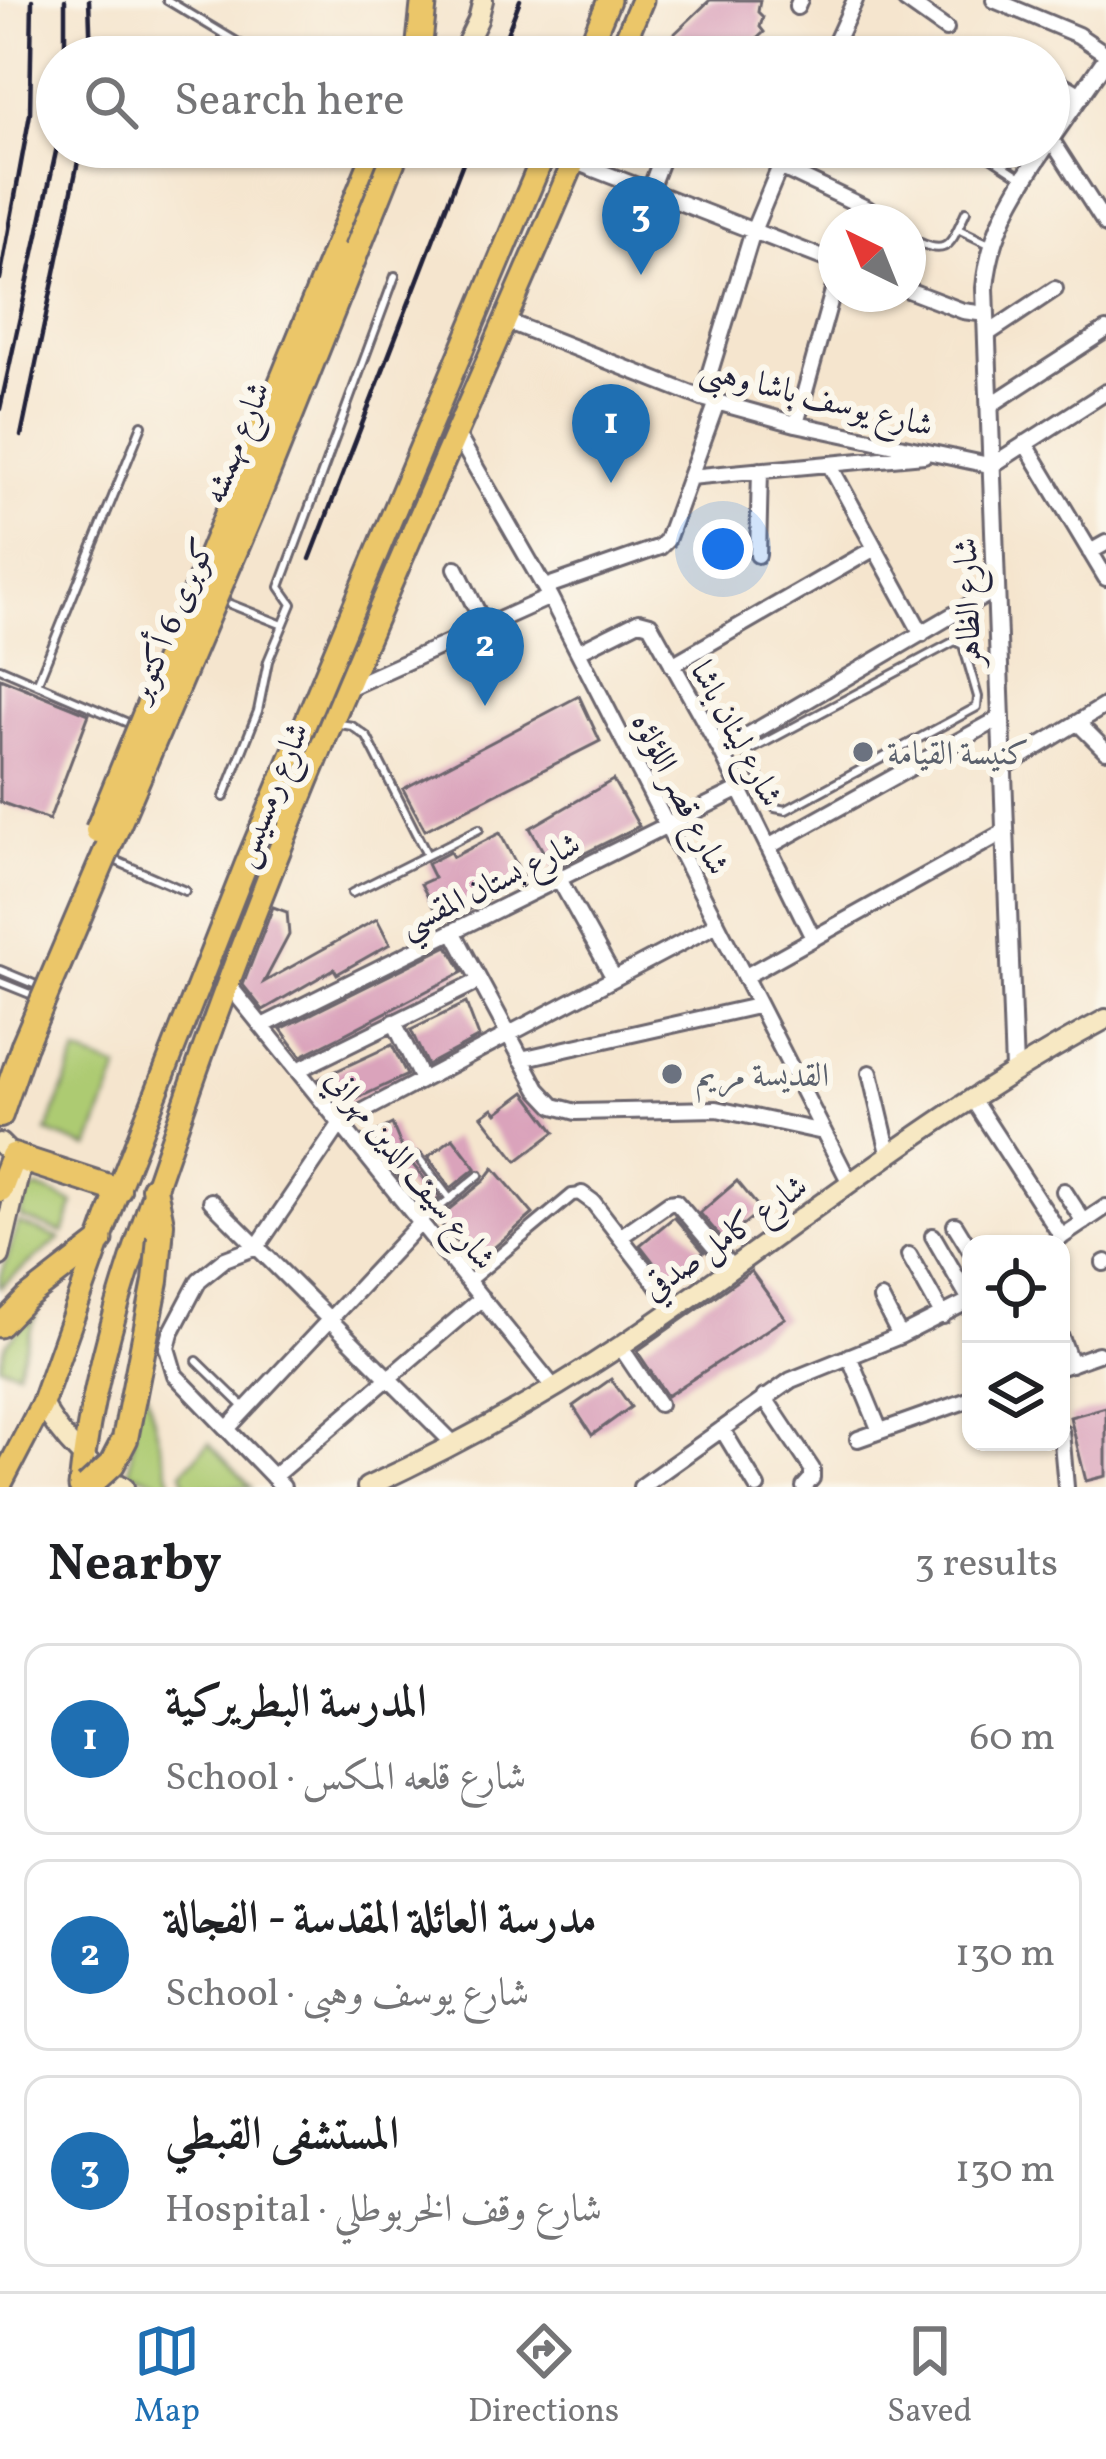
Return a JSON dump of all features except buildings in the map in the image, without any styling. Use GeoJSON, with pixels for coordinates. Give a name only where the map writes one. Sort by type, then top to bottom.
{"type":"FeatureCollection","features":[{"type":"Feature","properties":{"kind":"highway"},"geometry":{"type":"LineString","coordinates":[[405,36],[408,0]]}},
{"type":"Feature","properties":{"kind":"highway"},"geometry":{"type":"LineString","coordinates":[[423,36],[426,0]]}},
{"type":"Feature","properties":{"kind":"highway","name":"كوبرى 6 أكتوبر"},"geometry":{"type":"LineString","coordinates":[[0,1065],[369,168]]}},
{"type":"Feature","properties":{"kind":"highway"},"geometry":{"type":"LineString","coordinates":[[272,432],[285,413],[384,168]]}},
{"type":"Feature","properties":{"kind":"highway","name":"كوبرى 6 أكتوبر"},"geometry":{"type":"LineString","coordinates":[[0,1115],[25,1045],[255,503],[385,168]]}},
{"type":"Feature","properties":{"kind":"highway"},"geometry":{"type":"LineString","coordinates":[[0,1189],[6,1150],[118,1190]]}},
{"type":"Feature","properties":{"kind":"highway"},"geometry":{"type":"LineString","coordinates":[[83,1487],[112,1464],[125,1439],[156,1281],[161,1223],[154,1188]]}},
{"type":"Feature","properties":{"kind":"main road"},"geometry":{"type":"LineString","coordinates":[[472,36],[483,0]]}},
{"type":"Feature","properties":{"kind":"main road"},"geometry":{"type":"LineString","coordinates":[[594,36],[609,0]]}},
{"type":"Feature","properties":{"kind":"main road"},"geometry":{"type":"LineString","coordinates":[[627,36],[642,0]]}},
{"type":"Feature","properties":{"kind":"main road","name":"شارع مهمشه"},"geometry":{"type":"LineString","coordinates":[[0,1092],[384,168]]}},
{"type":"Feature","properties":{"kind":"main road","name":"شارع رمسيس"},"geometry":{"type":"LineString","coordinates":[[0,1485],[42,1404],[118,1190],[247,862],[538,168]]}},
{"type":"Feature","properties":{"kind":"main road","name":"شارع رمسيس"},"geometry":{"type":"LineString","coordinates":[[83,1487],[83,1458],[111,1334],[154,1188],[227,982],[571,168]]}},
{"type":"Feature","properties":{"kind":"main road","name":"شارع كامل صدقي"},"geometry":{"type":"LineString","coordinates":[[367,1487],[554,1388],[675,1308],[971,1097],[1106,1019]]}},
{"type":"Feature","properties":{"kind":"main road"},"geometry":{"type":"LineString","coordinates":[[0,1256],[20,1170],[6,1150]]}},
{"type":"Feature","properties":{"kind":"main road"},"geometry":{"type":"LineString","coordinates":[[0,1326],[26,1299],[102,1239]]}},
{"type":"Feature","properties":{"kind":"main road"},"geometry":{"type":"LineString","coordinates":[[42,1404],[83,1458],[124,1487]]}},
{"type":"Feature","properties":{"kind":"street"},"geometry":{"type":"LineString","coordinates":[[839,36],[855,0]]}},
{"type":"Feature","properties":{"kind":"street"},"geometry":{"type":"LineString","coordinates":[[905,0],[946,29]]}},
{"type":"Feature","properties":{"kind":"street"},"geometry":{"type":"LineString","coordinates":[[994,0],[1078,35],[1106,57]]}},
{"type":"Feature","properties":{"kind":"street","name":"شارع الظاهر"},"geometry":{"type":"LineString","coordinates":[[1070,110],[1106,57]]}},
{"type":"Feature","properties":{"kind":"street"},"geometry":{"type":"LineString","coordinates":[[1070,88],[1081,94]]}},
{"type":"Feature","properties":{"kind":"street"},"geometry":{"type":"LineString","coordinates":[[604,168],[649,192],[818,256]]}},
{"type":"Feature","properties":{"kind":"street"},"geometry":{"type":"LineString","coordinates":[[649,192],[658,168]]}},
{"type":"Feature","properties":{"kind":"street"},"geometry":{"type":"LineString","coordinates":[[348,688],[667,540],[690,477],[752,231],[778,168]]}},
{"type":"Feature","properties":{"kind":"street"},"geometry":{"type":"LineString","coordinates":[[783,168],[858,204]]}},
{"type":"Feature","properties":{"kind":"street","name":"شارع الظاهر"},"geometry":{"type":"LineString","coordinates":[[1014,1070],[986,314],[991,245],[1003,212],[1031,168]]}},
{"type":"Feature","properties":{"kind":"street"},"geometry":{"type":"LineString","coordinates":[[1066,168],[1106,225]]}},
{"type":"Feature","properties":{"kind":"street"},"geometry":{"type":"LineString","coordinates":[[986,334],[1055,289]]}},
{"type":"Feature","properties":{"kind":"street"},"geometry":{"type":"LineString","coordinates":[[926,297],[986,314]]}},
{"type":"Feature","properties":{"kind":"street"},"geometry":{"type":"LineString","coordinates":[[796,424],[827,312]]}},
{"type":"Feature","properties":{"kind":"street","name":"شارع يوسف باشا وهبى"},"geometry":{"type":"LineString","coordinates":[[506,322],[709,400],[796,424],[991,464]]}},
{"type":"Feature","properties":{"kind":"street"},"geometry":{"type":"LineString","coordinates":[[988,406],[1106,330]]}},
{"type":"Feature","properties":{"kind":"street"},"geometry":{"type":"LineString","coordinates":[[991,464],[1106,392]]}},
{"type":"Feature","properties":{"kind":"street","name":"شارع قصر اللؤلؤه"},"geometry":{"type":"LineString","coordinates":[[456,433],[579,651],[850,1183]]}},
{"type":"Feature","properties":{"kind":"street"},"geometry":{"type":"LineString","coordinates":[[1025,443],[1106,578]]}},
{"type":"Feature","properties":{"kind":"street"},"geometry":{"type":"LineString","coordinates":[[690,477],[939,454]]}},
{"type":"Feature","properties":{"kind":"street"},"geometry":{"type":"LineString","coordinates":[[829,464],[922,634]]}},
{"type":"Feature","properties":{"kind":"street"},"geometry":{"type":"LineString","coordinates":[[758,555],[760,470]]}},
{"type":"Feature","properties":{"kind":"street"},"geometry":{"type":"LineString","coordinates":[[1090,552],[1106,543]]}},
{"type":"Feature","properties":{"kind":"street"},"geometry":{"type":"LineString","coordinates":[[672,665],[875,548]]}},
{"type":"Feature","properties":{"kind":"street"},"geometry":{"type":"LineString","coordinates":[[456,568],[485,627]]}},
{"type":"Feature","properties":{"kind":"street"},"geometry":{"type":"LineString","coordinates":[[721,751],[995,590]]}},
{"type":"Feature","properties":{"kind":"street","name":"شارع لينان باشا"},"geometry":{"type":"LineString","coordinates":[[579,651],[648,621],[721,751],[813,938]]}},
{"type":"Feature","properties":{"kind":"street"},"geometry":{"type":"LineString","coordinates":[[1003,768],[1106,705]]}},
{"type":"Feature","properties":{"kind":"street"},"geometry":{"type":"LineString","coordinates":[[768,847],[1000,718]]}},
{"type":"Feature","properties":{"kind":"street"},"geometry":{"type":"LineString","coordinates":[[1078,723],[1106,751]]}},
{"type":"Feature","properties":{"kind":"street","name":"شارع بستان المقسي"},"geometry":{"type":"LineString","coordinates":[[262,1026],[740,789]]}},
{"type":"Feature","properties":{"kind":"street"},"geometry":{"type":"LineString","coordinates":[[744,977],[1004,832]]}},
{"type":"Feature","properties":{"kind":"street"},"geometry":{"type":"LineString","coordinates":[[559,879],[614,978]]}},
{"type":"Feature","properties":{"kind":"street"},"geometry":{"type":"LineString","coordinates":[[482,1298],[278,1482],[175,1375],[167,1348],[179,1314],[200,1280],[226,1259],[257,1247],[341,1123],[717,923]]}},
{"type":"Feature","properties":{"kind":"street"},"geometry":{"type":"LineString","coordinates":[[453,931],[545,1098],[565,1110],[717,1109],[823,1132]]}},
{"type":"Feature","properties":{"kind":"street"},"geometry":{"type":"LineString","coordinates":[[298,1070],[479,981]]}},
{"type":"Feature","properties":{"kind":"street","name":"شارع سيف الدين مهراني"},"geometry":{"type":"LineString","coordinates":[[227,982],[554,1388]]}},
{"type":"Feature","properties":{"kind":"street"},"geometry":{"type":"LineString","coordinates":[[521,1059],[757,1006]]}},
{"type":"Feature","properties":{"kind":"street"},"geometry":{"type":"LineString","coordinates":[[394,1022],[422,1080]]}},
{"type":"Feature","properties":{"kind":"street"},"geometry":{"type":"LineString","coordinates":[[870,1073],[890,1153]]}},
{"type":"Feature","properties":{"kind":"street"},"geometry":{"type":"LineString","coordinates":[[971,1097],[1054,1235]]}},
{"type":"Feature","properties":{"kind":"street"},"geometry":{"type":"LineString","coordinates":[[1064,1191],[1084,1222]]}},
{"type":"Feature","properties":{"kind":"street"},"geometry":{"type":"LineString","coordinates":[[469,1281],[572,1195],[582,1194],[675,1308]]}},
{"type":"Feature","properties":{"kind":"street"},"geometry":{"type":"LineString","coordinates":[[211,1202],[454,1444]]}},
{"type":"Feature","properties":{"kind":"street"},"geometry":{"type":"LineString","coordinates":[[620,1237],[676,1202],[732,1268]]}},
{"type":"Feature","properties":{"kind":"street"},"geometry":{"type":"LineString","coordinates":[[1064,1235],[1106,1207]]}},
{"type":"Feature","properties":{"kind":"street"},"geometry":{"type":"LineString","coordinates":[[227,1429],[421,1222]]}},
{"type":"Feature","properties":{"kind":"street"},"geometry":{"type":"LineString","coordinates":[[955,1225],[962,1236]]}},
{"type":"Feature","properties":{"kind":"street"},"geometry":{"type":"LineString","coordinates":[[933,1236],[962,1286]]}},
{"type":"Feature","properties":{"kind":"street"},"geometry":{"type":"LineString","coordinates":[[909,1255],[943,1316]]}},
{"type":"Feature","properties":{"kind":"street"},"geometry":{"type":"LineString","coordinates":[[880,1299],[901,1336]]}},
{"type":"Feature","properties":{"kind":"street"},"geometry":{"type":"LineString","coordinates":[[641,1487],[791,1380],[901,1336],[962,1305]]}},
{"type":"Feature","properties":{"kind":"street"},"geometry":{"type":"LineString","coordinates":[[620,1346],[659,1404]]}},
{"type":"Feature","properties":{"kind":"street"},"geometry":{"type":"LineString","coordinates":[[1070,1364],[1098,1354]]}},
{"type":"Feature","properties":{"kind":"street"},"geometry":{"type":"LineString","coordinates":[[849,1356],[880,1431]]}},
{"type":"Feature","properties":{"kind":"street"},"geometry":{"type":"LineString","coordinates":[[764,1397],[812,1468],[812,1478],[804,1487]]}},
{"type":"Feature","properties":{"kind":"street"},"geometry":{"type":"LineString","coordinates":[[858,1439],[962,1402]]}},
{"type":"Feature","properties":{"kind":"street"},"geometry":{"type":"LineString","coordinates":[[722,1429],[757,1487]]}},
{"type":"Feature","properties":{"kind":"street"},"geometry":{"type":"LineString","coordinates":[[1063,1451],[1066,1487]]}},
{"type":"Feature","properties":{"kind":"lane"},"geometry":{"type":"LineString","coordinates":[[167,0],[227,36]]}},
{"type":"Feature","properties":{"kind":"lane"},"geometry":{"type":"LineString","coordinates":[[1007,168],[1024,179]]}},
{"type":"Feature","properties":{"kind":"lane"},"geometry":{"type":"LineString","coordinates":[[926,246],[943,249],[966,211]]}},
{"type":"Feature","properties":{"kind":"lane"},"geometry":{"type":"LineString","coordinates":[[958,229],[991,245]]}},
{"type":"Feature","properties":{"kind":"lane"},"geometry":{"type":"LineString","coordinates":[[224,797],[258,711],[266,668],[292,602],[281,594],[280,586],[395,276]]}},
{"type":"Feature","properties":{"kind":"lane"},"geometry":{"type":"LineString","coordinates":[[37,684],[142,425]]}},
{"type":"Feature","properties":{"kind":"lane"},"geometry":{"type":"LineString","coordinates":[[205,594],[283,625]]}},
{"type":"Feature","properties":{"kind":"lane"},"geometry":{"type":"LineString","coordinates":[[960,642],[977,707],[874,763],[780,811],[748,754],[960,642]]}},
{"type":"Feature","properties":{"kind":"lane"},"geometry":{"type":"LineString","coordinates":[[0,668],[147,731]]}},
{"type":"Feature","properties":{"kind":"lane"},"geometry":{"type":"LineString","coordinates":[[333,724],[352,725],[367,737],[427,855]]}},
{"type":"Feature","properties":{"kind":"lane"},"geometry":{"type":"LineString","coordinates":[[874,763],[885,781]]}},
{"type":"Feature","properties":{"kind":"lane"},"geometry":{"type":"LineString","coordinates":[[352,893],[479,829]]}},
{"type":"Feature","properties":{"kind":"lane"},"geometry":{"type":"LineString","coordinates":[[98,853],[185,891]]}},
{"type":"Feature","properties":{"kind":"lane"},"geometry":{"type":"LineString","coordinates":[[0,970],[38,992]]}},
{"type":"Feature","properties":{"kind":"lane"},"geometry":{"type":"LineString","coordinates":[[0,982],[38,992]]}},
{"type":"Feature","properties":{"kind":"lane"},"geometry":{"type":"LineString","coordinates":[[418,1157],[451,1198]]}},
{"type":"Feature","properties":{"kind":"lane"},"geometry":{"type":"LineString","coordinates":[[421,1222],[479,1175]]}},
{"type":"Feature","properties":{"kind":"lane"},"geometry":{"type":"LineString","coordinates":[[197,1361],[246,1409]]}},
{"type":"Feature","properties":{"kind":"green space"},"geometry":{"type":"Polygon","coordinates":[[[77,1053],[119,1069],[89,1148],[47,1132],[77,1053]]]}},
{"type":"Feature","properties":{"kind":"green space"},"geometry":{"type":"Polygon","coordinates":[[[38,1188],[74,1203],[63,1233],[20,1217],[28,1193],[38,1188]]]}},
{"type":"Feature","properties":{"kind":"green space"},"geometry":{"type":"Polygon","coordinates":[[[18,1223],[60,1239],[0,1287],[0,1280],[18,1223]]]}},
{"type":"Feature","properties":{"kind":"green space"},"geometry":{"type":"Polygon","coordinates":[[[38,1308],[17,1371],[0,1365],[6,1344],[38,1308]]]}},
{"type":"Feature","properties":{"kind":"green space"},"geometry":{"type":"Polygon","coordinates":[[[141,1372],[172,1486],[129,1472],[141,1372]]]}},
{"type":"Feature","properties":{"kind":"green space"},"geometry":{"type":"Polygon","coordinates":[[[209,1443],[251,1487],[187,1487],[182,1472],[209,1443]]]}},
{"type":"Feature","properties":{"kind":"railway"},"geometry":{"type":"LineString","coordinates":[[0,279],[30,114],[32,0]]}},
{"type":"Feature","properties":{"kind":"railway"},"geometry":{"type":"LineString","coordinates":[[65,0],[65,36]]}},
{"type":"Feature","properties":{"kind":"railway"},"geometry":{"type":"LineString","coordinates":[[89,0],[90,36]]}},
{"type":"Feature","properties":{"kind":"railway"},"geometry":{"type":"LineString","coordinates":[[506,36],[520,0]]}},
{"type":"Feature","properties":{"kind":"railway"},"geometry":{"type":"LineString","coordinates":[[0,409],[52,168]]}},
{"type":"Feature","properties":{"kind":"railway"},"geometry":{"type":"LineString","coordinates":[[21,436],[77,168]]}},
{"type":"Feature","properties":{"kind":"railway"},"geometry":{"type":"LineString","coordinates":[[310,559],[461,168]]}},
{"type":"Feature","properties":{"kind":"place","name":"المستشفى القبطي"},"geometry":{"type":"Point","coordinates":[641,275]}},
{"type":"Feature","properties":{"kind":"place","name":"المدرسة البطريركية"},"geometry":{"type":"Point","coordinates":[611,483]}},
{"type":"Feature","properties":{"kind":"place","name":"مدرسة العائلة المقدسة - الفجالة"},"geometry":{"type":"Point","coordinates":[485,706]}},
{"type":"Feature","properties":{"kind":"place","name":"كنيسة القيامة"},"geometry":{"type":"Point","coordinates":[863,752]}},
{"type":"Feature","properties":{"kind":"place","name":"القديسة مريم"},"geometry":{"type":"Point","coordinates":[672,1074]}}]}
